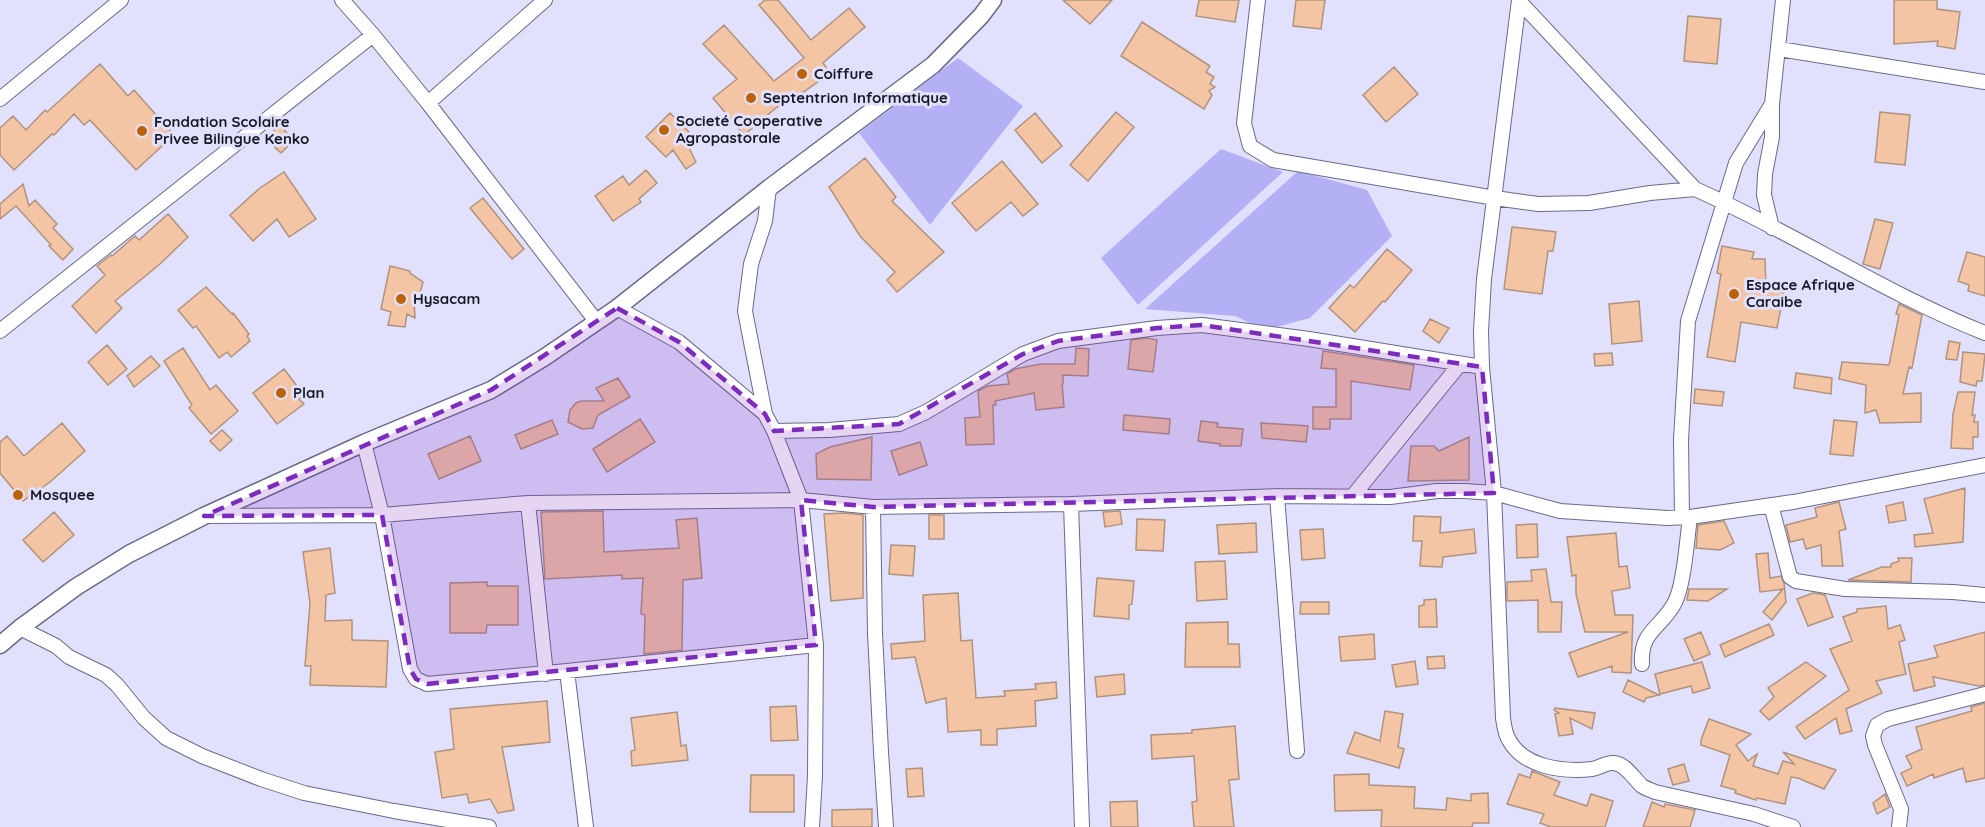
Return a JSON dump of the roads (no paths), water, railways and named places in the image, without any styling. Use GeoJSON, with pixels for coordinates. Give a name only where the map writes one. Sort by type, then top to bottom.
{"type":"FeatureCollection","features":[{"type":"Feature","properties":{"kind":"street"},"geometry":{"type":"LineString","coordinates":[[0,99],[121,0]]}},
{"type":"Feature","properties":{"kind":"street"},"geometry":{"type":"LineString","coordinates":[[342,0],[374,35],[428,103],[596,321]]}},
{"type":"Feature","properties":{"kind":"street"},"geometry":{"type":"LineString","coordinates":[[428,103],[545,0]]}},
{"type":"Feature","properties":{"kind":"street"},"geometry":{"type":"LineString","coordinates":[[0,645],[76,587],[129,554],[204,516],[364,443],[492,390],[545,357],[617,308],[769,188],[933,65],[981,16],[993,0]]}},
{"type":"Feature","properties":{"kind":"street"},"geometry":{"type":"LineString","coordinates":[[1258,0],[1244,123],[1250,147],[1274,160],[1538,204],[1589,203],[1695,189]]}},
{"type":"Feature","properties":{"kind":"street"},"geometry":{"type":"LineString","coordinates":[[1519,0],[1484,279],[1481,331],[1482,367],[1494,493],[1503,718],[1507,738],[1514,749],[1527,759],[1570,771],[1617,763],[1624,767],[1643,787],[1655,792],[1754,814],[1793,827]]}},
{"type":"Feature","properties":{"kind":"street"},"geometry":{"type":"LineString","coordinates":[[1519,0],[1695,189],[1725,202],[1875,282],[1985,333]]}},
{"type":"Feature","properties":{"kind":"street"},"geometry":{"type":"LineString","coordinates":[[1772,228],[1764,195],[1765,174],[1772,136],[1772,105],[1783,0]]}},
{"type":"Feature","properties":{"kind":"street"},"geometry":{"type":"LineString","coordinates":[[0,331],[374,35]]}},
{"type":"Feature","properties":{"kind":"street"},"geometry":{"type":"LineString","coordinates":[[1779,49],[1985,82]]}},
{"type":"Feature","properties":{"kind":"street"},"geometry":{"type":"LineString","coordinates":[[1642,664],[1641,650],[1645,640],[1670,610],[1678,594],[1686,517],[1681,440],[1688,321],[1736,163],[1772,105]]}},
{"type":"Feature","properties":{"kind":"street"},"geometry":{"type":"LineString","coordinates":[[769,188],[765,221],[751,264],[745,311],[765,414],[801,500],[816,645],[815,776],[812,827]]}},
{"type":"Feature","properties":{"kind":"street"},"geometry":{"type":"LineString","coordinates":[[617,308],[679,342],[765,414]]}},
{"type":"Feature","properties":{"kind":"street"},"geometry":{"type":"LineString","coordinates":[[774,431],[829,430],[899,424],[926,412],[1023,354],[1058,341],[1157,328],[1202,325],[1309,339],[1482,367]]}},
{"type":"Feature","properties":{"kind":"street"},"geometry":{"type":"LineString","coordinates":[[1352,497],[1460,364]]}},
{"type":"Feature","properties":{"kind":"street"},"geometry":{"type":"LineString","coordinates":[[364,443],[382,515],[410,669],[416,679],[427,684],[567,672],[816,645]]}},
{"type":"Feature","properties":{"kind":"street"},"geometry":{"type":"LineString","coordinates":[[204,516],[382,515],[528,503],[801,500],[873,507],[1071,504],[1277,496],[1390,497],[1437,491],[1494,493],[1560,511],[1686,517],[1771,505],[1985,465]]}},
{"type":"Feature","properties":{"kind":"street"},"geometry":{"type":"LineString","coordinates":[[1277,496],[1297,751]]}},
{"type":"Feature","properties":{"kind":"street"},"geometry":{"type":"LineString","coordinates":[[528,503],[546,674]]}},
{"type":"Feature","properties":{"kind":"street"},"geometry":{"type":"LineString","coordinates":[[1071,504],[1082,827]]}},
{"type":"Feature","properties":{"kind":"street"},"geometry":{"type":"LineString","coordinates":[[1771,505],[1790,577],[1796,581],[1845,589],[1985,595]]}},
{"type":"Feature","properties":{"kind":"street"},"geometry":{"type":"LineString","coordinates":[[873,507],[876,657],[886,827]]}},
{"type":"Feature","properties":{"kind":"street"},"geometry":{"type":"LineString","coordinates":[[20,628],[56,646],[69,657],[106,675],[117,684],[144,718],[166,738],[202,756],[304,793],[489,827]]}},
{"type":"Feature","properties":{"kind":"street"},"geometry":{"type":"LineString","coordinates":[[567,672],[586,827]]}},
{"type":"Feature","properties":{"kind":"street"},"geometry":{"type":"LineString","coordinates":[[1899,827],[1901,809],[1873,736],[1877,725],[1888,719],[1985,693]]}},
{"type":"Feature","properties":{"kind":"place","name":"Coiffure"},"geometry":{"type":"Point","coordinates":[802,74]}},
{"type":"Feature","properties":{"kind":"place","name":"Septentrion Informatique"},"geometry":{"type":"Point","coordinates":[751,98]}},
{"type":"Feature","properties":{"kind":"place","name":"Societé Cooperative Agropastorale"},"geometry":{"type":"Point","coordinates":[664,130]}},
{"type":"Feature","properties":{"kind":"place","name":"Fondation Scolaire Privee Bilingue Kenko"},"geometry":{"type":"Point","coordinates":[142,131]}},
{"type":"Feature","properties":{"kind":"place","name":"Espace Afrique Caraibe"},"geometry":{"type":"Point","coordinates":[1734,294]}},
{"type":"Feature","properties":{"kind":"place","name":"Hysacam"},"geometry":{"type":"Point","coordinates":[401,299]}},
{"type":"Feature","properties":{"kind":"place","name":"Plan"},"geometry":{"type":"Point","coordinates":[281,393]}},
{"type":"Feature","properties":{"kind":"place","name":"Mosquee"},"geometry":{"type":"Point","coordinates":[18,495]}}]}
